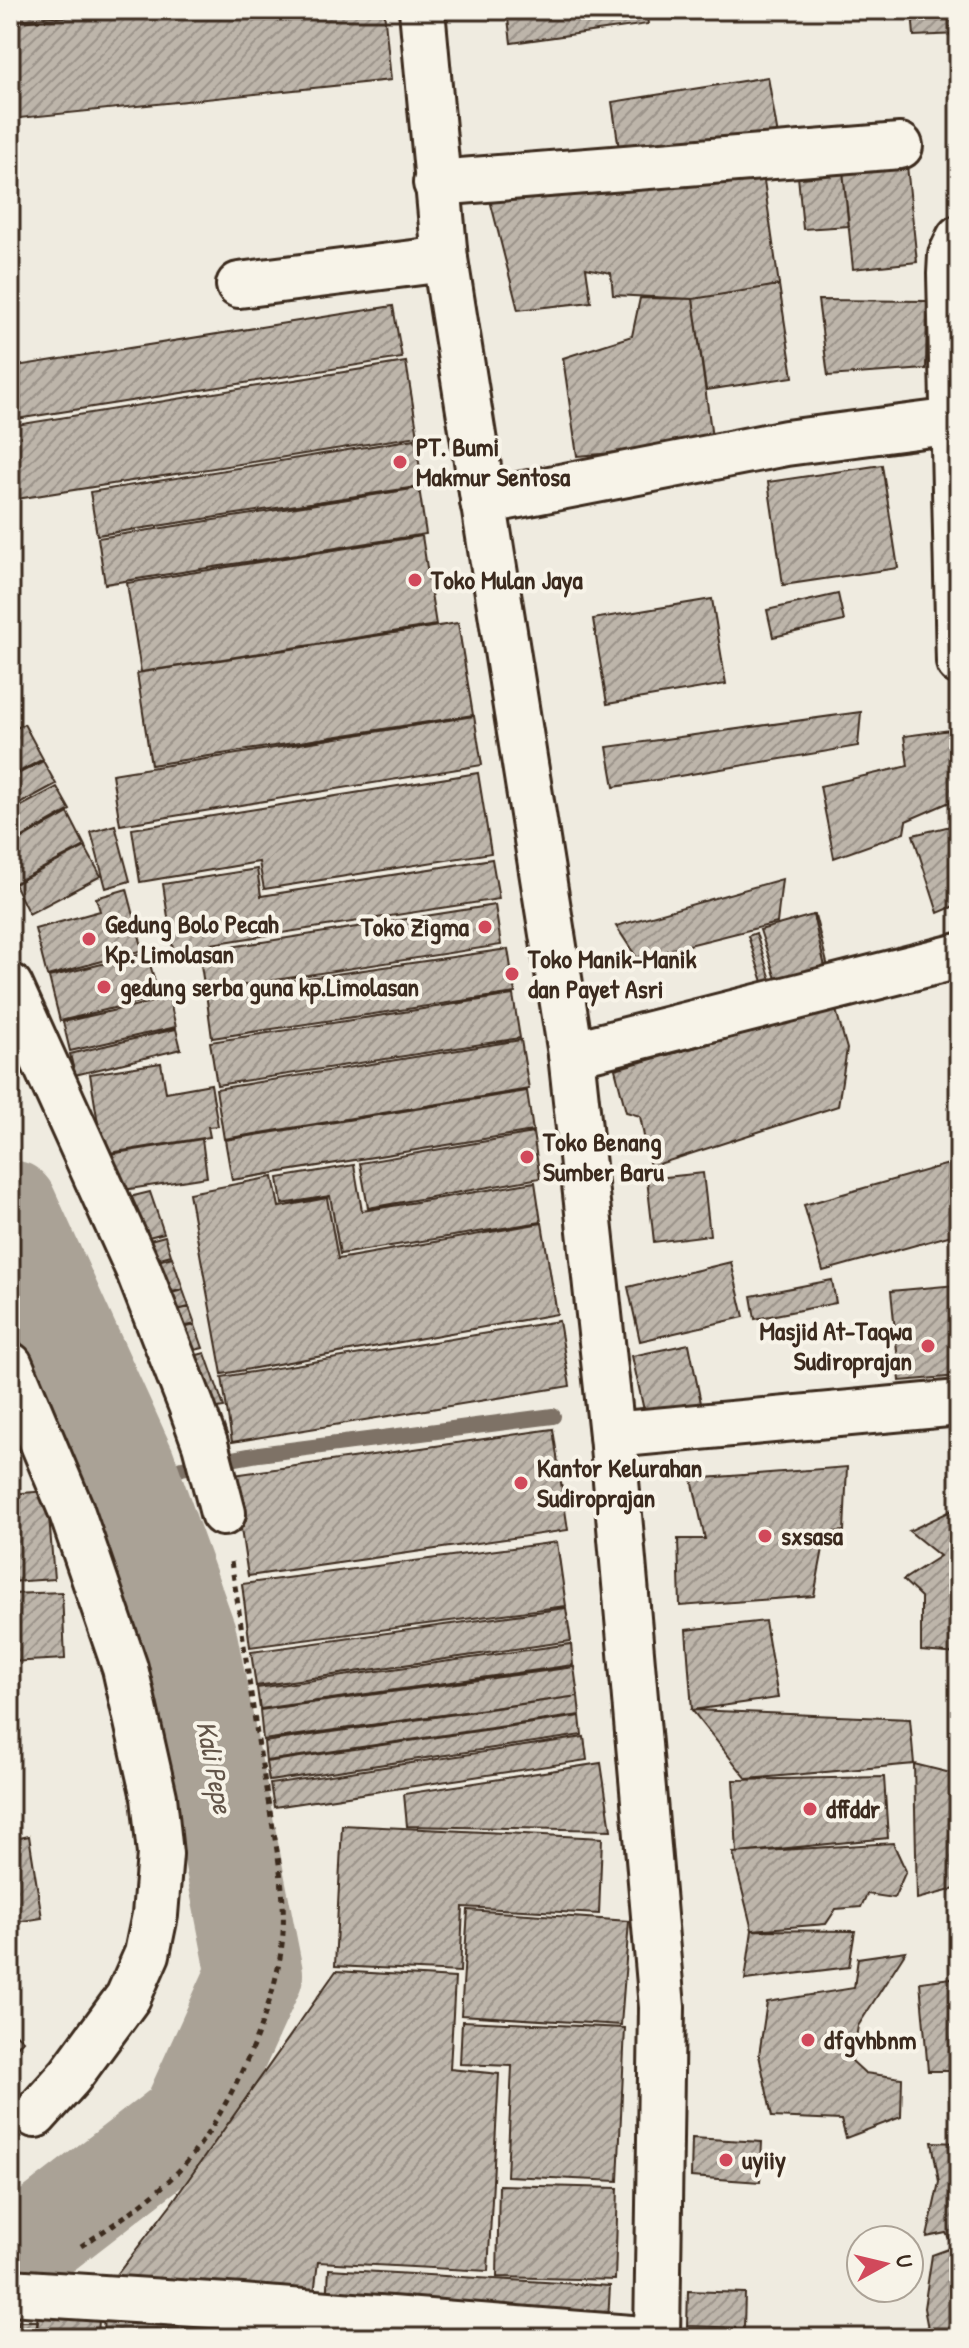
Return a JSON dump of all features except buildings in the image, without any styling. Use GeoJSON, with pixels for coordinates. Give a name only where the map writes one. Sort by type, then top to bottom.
{"type":"FeatureCollection","features":[{"type":"Feature","properties":{"kind":"street"},"geometry":{"type":"LineString","coordinates":[[422,10],[445,259],[571,1054],[612,1435],[662,2007],[657,2338]]}},
{"type":"Feature","properties":{"kind":"street"},"geometry":{"type":"LineString","coordinates":[[436,183],[900,146]]}},
{"type":"Feature","properties":{"kind":"street"},"geometry":{"type":"LineString","coordinates":[[959,238],[951,255],[950,274],[959,658]]}},
{"type":"Feature","properties":{"kind":"street"},"geometry":{"type":"LineString","coordinates":[[239,285],[445,259]]}},
{"type":"Feature","properties":{"kind":"street"},"geometry":{"type":"LineString","coordinates":[[483,502],[786,443],[954,421]]}},
{"type":"Feature","properties":{"kind":"street"},"geometry":{"type":"LineString","coordinates":[[571,1054],[959,956]]}},
{"type":"Feature","properties":{"kind":"street"},"geometry":{"type":"LineString","coordinates":[[10,986],[138,1269],[205,1444],[223,1513]]}},
{"type":"Feature","properties":{"kind":"street"},"geometry":{"type":"LineString","coordinates":[[10,1365],[71,1510],[125,1668],[154,1797],[160,1854],[147,1954],[128,1997],[70,2076],[35,2115]]}},
{"type":"Feature","properties":{"kind":"street"},"geometry":{"type":"LineString","coordinates":[[612,1435],[959,1403]]}},
{"type":"Feature","properties":{"kind":"street"},"geometry":{"type":"LineString","coordinates":[[11,2296],[241,2322],[631,2338]]}},
{"type":"Feature","properties":{"kind":"path"},"geometry":{"type":"LineString","coordinates":[[77,2249],[116,2224],[184,2165],[218,2118],[253,2048],[273,1984],[283,1934],[277,1851],[223,1513]]}},
{"type":"Feature","properties":{"kind":"waterway","name":"Kali Pepe"},"geometry":{"type":"LineString","coordinates":[[10,1208],[128,1467],[189,1638],[255,1974],[188,2121],[10,2259]]}},
{"type":"Feature","properties":{"kind":"waterway"},"geometry":{"type":"LineString","coordinates":[[134,1482],[182,1468],[259,1454],[553,1416]]}},
{"type":"Feature","properties":{"kind":"place","name":"PT. Bumi Makmur Sentosa"},"geometry":{"type":"Point","coordinates":[400,462]}},
{"type":"Feature","properties":{"kind":"place","name":"Toko Mulan Jaya"},"geometry":{"type":"Point","coordinates":[415,580]}},
{"type":"Feature","properties":{"kind":"place","name":"Toko Zigma"},"geometry":{"type":"Point","coordinates":[485,927]}},
{"type":"Feature","properties":{"kind":"place","name":"Gedung Bolo Pecah Kp. Limolasan"},"geometry":{"type":"Point","coordinates":[89,939]}},
{"type":"Feature","properties":{"kind":"place","name":"Toko Manik-Manik dan Payet Asri"},"geometry":{"type":"Point","coordinates":[512,974]}},
{"type":"Feature","properties":{"kind":"place","name":"gedung serba guna kp.Limolasan"},"geometry":{"type":"Point","coordinates":[104,987]}},
{"type":"Feature","properties":{"kind":"place","name":"Toko Benang Sumber Baru"},"geometry":{"type":"Point","coordinates":[527,1157]}},
{"type":"Feature","properties":{"kind":"place","name":"Masjid At-Taqwa Sudiroprajan"},"geometry":{"type":"Point","coordinates":[928,1346]}},
{"type":"Feature","properties":{"kind":"place","name":"Kantor Kelurahan Sudiroprajan"},"geometry":{"type":"Point","coordinates":[521,1483]}},
{"type":"Feature","properties":{"kind":"place","name":"sxsasa"},"geometry":{"type":"Point","coordinates":[765,1536]}},
{"type":"Feature","properties":{"kind":"place","name":"dffddr"},"geometry":{"type":"Point","coordinates":[810,1809]}},
{"type":"Feature","properties":{"kind":"place","name":"dfgvhbnm"},"geometry":{"type":"Point","coordinates":[808,2040]}},
{"type":"Feature","properties":{"kind":"place","name":"uyiiy"},"geometry":{"type":"Point","coordinates":[726,2160]}}]}
